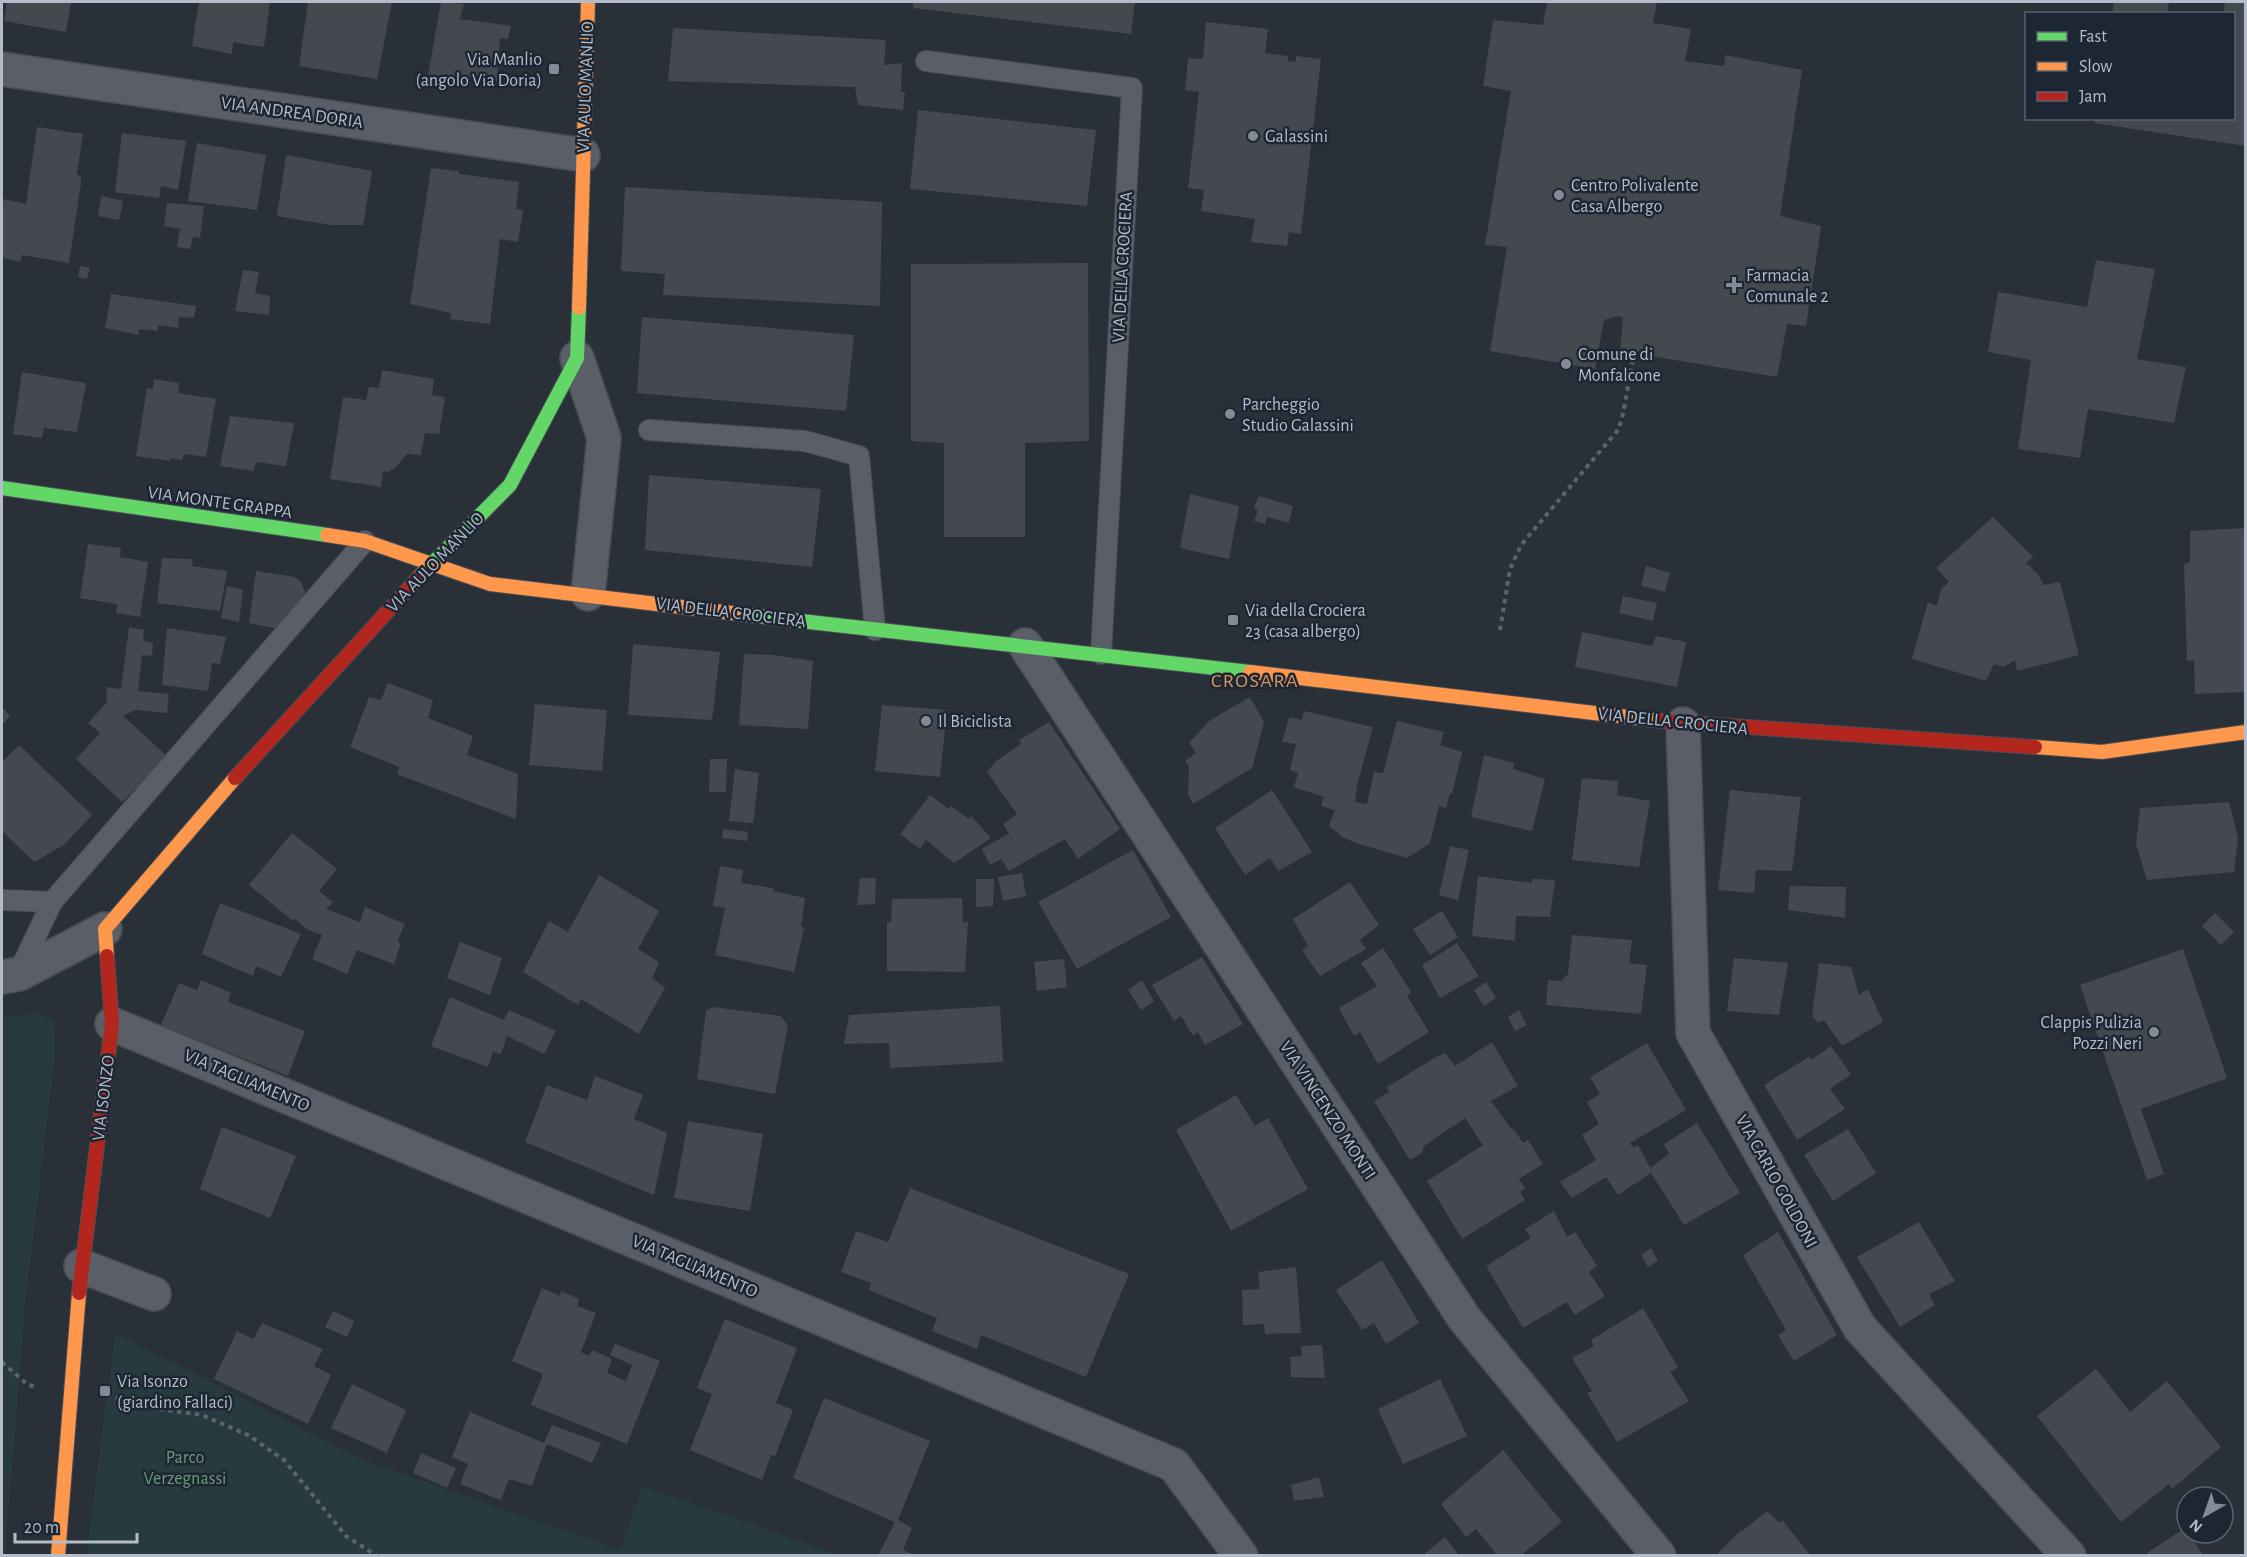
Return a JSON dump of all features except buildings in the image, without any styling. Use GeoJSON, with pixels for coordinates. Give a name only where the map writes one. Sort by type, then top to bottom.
{"type":"FeatureCollection","features":[{"type":"Feature","properties":{"kind":"street","name":"VIA AULO MANLIO"},"geometry":{"type":"LineString","coordinates":[[10,975],[105,929],[251,759],[432,563],[510,485],[577,358],[588,2]]}},
{"type":"Feature","properties":{"kind":"street","name":"VIA ANDREA DORIA"},"geometry":{"type":"LineString","coordinates":[[2,69],[583,155]]}},
{"type":"Feature","properties":{"kind":"street"},"geometry":{"type":"LineString","coordinates":[[577,358],[604,438],[588,594]]}},
{"type":"Feature","properties":{"kind":"street","name":"VIA MONTE GRAPPA"},"geometry":{"type":"LineString","coordinates":[[2,488],[365,542],[432,563]]}},
{"type":"Feature","properties":{"kind":"street","name":"VIA DELLA CROCIERA"},"geometry":{"type":"LineString","coordinates":[[432,563],[490,584],[1683,724],[2102,752],[2246,732]]}},
{"type":"Feature","properties":{"kind":"street","name":"VIA VINCENZO MONTI"},"geometry":{"type":"LineString","coordinates":[[1025,645],[1464,1318],[1659,1556]]}},
{"type":"Feature","properties":{"kind":"street","name":"VIA CARLO GOLDONI"},"geometry":{"type":"LineString","coordinates":[[1683,724],[1693,1033],[1860,1328],[2069,1556]]}},
{"type":"Feature","properties":{"kind":"street","name":"VIA ISONZO"},"geometry":{"type":"LineString","coordinates":[[58,1556],[81,1266],[112,1024],[105,929]]}},
{"type":"Feature","properties":{"kind":"street","name":"VIA TAGLIAMENTO"},"geometry":{"type":"LineString","coordinates":[[112,1024],[1174,1465],[1241,1556]]}},
{"type":"Feature","properties":{"kind":"street"},"geometry":{"type":"LineString","coordinates":[[81,1266],[154,1294]]}},
{"type":"Feature","properties":{"kind":"lane","name":"VIA DELLA CROCIERA"},"geometry":{"type":"LineString","coordinates":[[926,61],[1132,88],[1101,654]]}},
{"type":"Feature","properties":{"kind":"lane"},"geometry":{"type":"LineString","coordinates":[[650,430],[805,441],[859,456],[874,630]]}},
{"type":"Feature","properties":{"kind":"lane"},"geometry":{"type":"LineString","coordinates":[[10,975],[52,902],[365,542]]}},
{"type":"Feature","properties":{"kind":"lane"},"geometry":{"type":"LineString","coordinates":[[2,900],[52,902]]}},
{"type":"Feature","properties":{"kind":"path"},"geometry":{"type":"LineString","coordinates":[[1500,630],[1510,569],[1521,545],[1618,430],[1634,354]]}},
{"type":"Feature","properties":{"kind":"path"},"geometry":{"type":"LineString","coordinates":[[2,1362],[28,1385],[37,1387]]}},
{"type":"Feature","properties":{"kind":"path"},"geometry":{"type":"LineString","coordinates":[[107,1395],[158,1409],[202,1415],[248,1435],[284,1460],[346,1536],[377,1556]]}},
{"type":"Feature","properties":{"kind":"green space"},"geometry":{"type":"Polygon","coordinates":[[[39,1013],[54,1022],[55,1059],[26,1296],[5,1555],[2,1555],[2,1018],[39,1013]]]}},
{"type":"Feature","properties":{"kind":"green space","name":"Parco Verzegnassi"},"geometry":{"type":"Polygon","coordinates":[[[115,1333],[363,1460],[620,1550],[643,1486],[839,1555],[88,1555],[115,1333]]]}},
{"type":"Feature","properties":{"kind":"traffic: fast"},"geometry":{"type":"LineString","coordinates":[[419,577],[510,485],[577,358],[579,308]]}},
{"type":"Feature","properties":{"kind":"traffic: fast"},"geometry":{"type":"LineString","coordinates":[[2,488],[327,535]]}},
{"type":"Feature","properties":{"kind":"traffic: fast"},"geometry":{"type":"LineString","coordinates":[[748,615],[1250,672]]}},
{"type":"Feature","properties":{"kind":"traffic: slow"},"geometry":{"type":"LineString","coordinates":[[579,308],[588,2]]}},
{"type":"Feature","properties":{"kind":"traffic: slow"},"geometry":{"type":"LineString","coordinates":[[327,535],[365,541],[490,584],[748,615]]}},
{"type":"Feature","properties":{"kind":"traffic: slow"},"geometry":{"type":"LineString","coordinates":[[1250,672],[1661,721]]}},
{"type":"Feature","properties":{"kind":"traffic: slow"},"geometry":{"type":"LineString","coordinates":[[2035,747],[2102,752],[2246,732]]}},
{"type":"Feature","properties":{"kind":"traffic: slow"},"geometry":{"type":"LineString","coordinates":[[107,956],[105,929],[235,778]]}},
{"type":"Feature","properties":{"kind":"traffic: slow"},"geometry":{"type":"LineString","coordinates":[[58,1556],[79,1293]]}},
{"type":"Feature","properties":{"kind":"traffic: jam"},"geometry":{"type":"LineString","coordinates":[[235,778],[419,577]]}},
{"type":"Feature","properties":{"kind":"traffic: jam"},"geometry":{"type":"LineString","coordinates":[[1661,721],[2035,747]]}},
{"type":"Feature","properties":{"kind":"traffic: jam"},"geometry":{"type":"LineString","coordinates":[[79,1293],[112,1024],[107,956]]}},
{"type":"Feature","properties":{"kind":"place","name":"Via Manlio (angolo Via Doria)"},"geometry":{"type":"Point","coordinates":[554,69]}},
{"type":"Feature","properties":{"kind":"place","name":"Galassini"},"geometry":{"type":"Point","coordinates":[1253,136]}},
{"type":"Feature","properties":{"kind":"place","name":"Centro Polivalente Casa Albergo"},"geometry":{"type":"Point","coordinates":[1559,195]}},
{"type":"Feature","properties":{"kind":"place","name":"Farmacia Comunale 2"},"geometry":{"type":"Point","coordinates":[1734,285]}},
{"type":"Feature","properties":{"kind":"place","name":"Comune di Monfalcone"},"geometry":{"type":"Point","coordinates":[1566,364]}},
{"type":"Feature","properties":{"kind":"place","name":"Parcheggio Studio Galassini"},"geometry":{"type":"Point","coordinates":[1230,414]}},
{"type":"Feature","properties":{"kind":"place","name":"Via della Crociera 23 (casa albergo)"},"geometry":{"type":"Point","coordinates":[1233,620]}},
{"type":"Feature","properties":{"kind":"place","name":"Il Biciclista"},"geometry":{"type":"Point","coordinates":[926,721]}},
{"type":"Feature","properties":{"kind":"place","name":"Clappis Pulizia Pozzi Neri"},"geometry":{"type":"Point","coordinates":[2154,1032]}},
{"type":"Feature","properties":{"kind":"place","name":"Via Isonzo (giardino Fallaci)"},"geometry":{"type":"Point","coordinates":[105,1391]}},
{"type":"Feature","properties":{"kind":"district","name":"CROSARA"},"geometry":{"type":"Point","coordinates":[1255,680]}}]}
